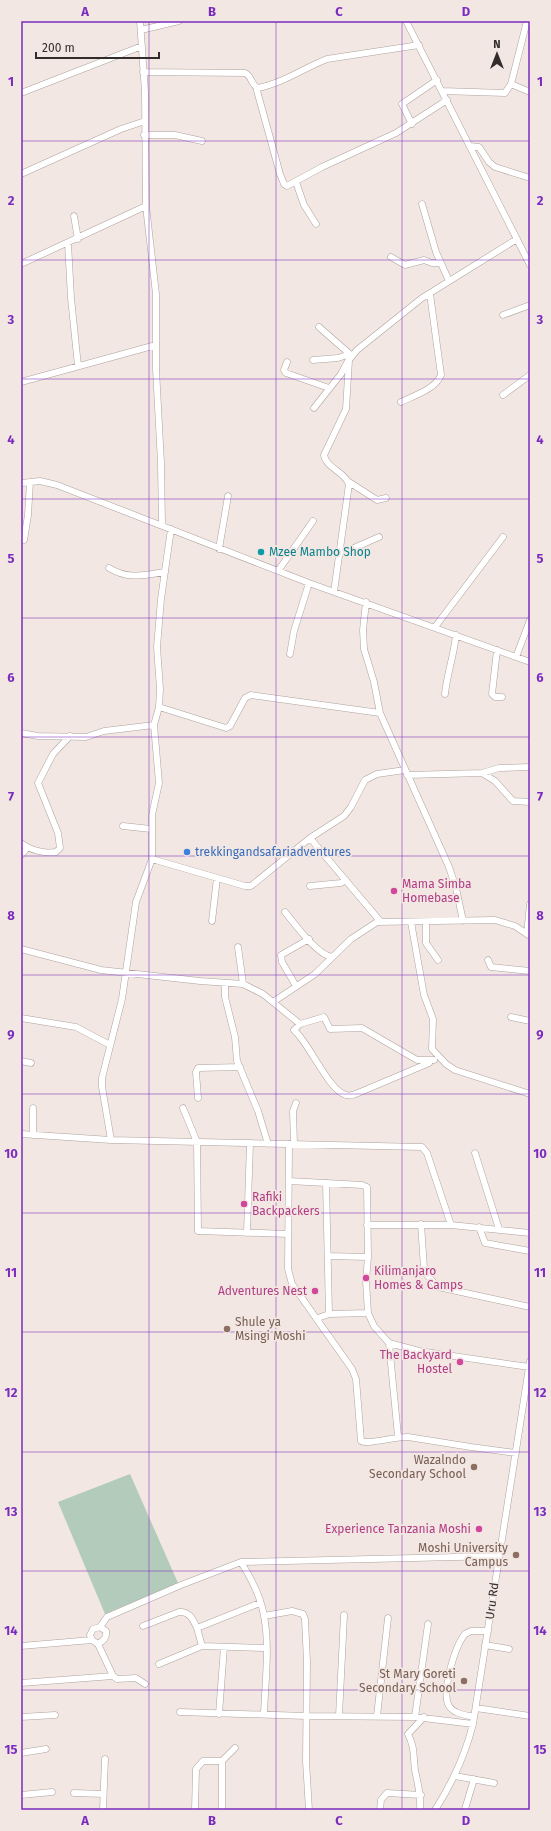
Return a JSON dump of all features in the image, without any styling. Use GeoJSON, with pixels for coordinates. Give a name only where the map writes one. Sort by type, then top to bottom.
{"type":"FeatureCollection","features":[{"type":"Feature","properties":{"kind":"street"},"geometry":{"type":"LineString","coordinates":[[140,21],[144,72],[146,206],[155,278],[162,525]]}},
{"type":"Feature","properties":{"kind":"street"},"geometry":{"type":"LineString","coordinates":[[141,30],[179,21]]}},
{"type":"Feature","properties":{"kind":"street"},"geometry":{"type":"LineString","coordinates":[[406,21],[530,265]]}},
{"type":"Feature","properties":{"kind":"street"},"geometry":{"type":"LineString","coordinates":[[442,91],[467,90],[505,94],[511,84],[528,21]]}},
{"type":"Feature","properties":{"kind":"street"},"geometry":{"type":"LineString","coordinates":[[256,87],[280,81],[314,64],[327,60],[419,45]]}},
{"type":"Feature","properties":{"kind":"street"},"geometry":{"type":"LineString","coordinates":[[21,93],[142,46]]}},
{"type":"Feature","properties":{"kind":"street"},"geometry":{"type":"LineString","coordinates":[[144,72],[245,73],[249,75],[256,87],[283,182],[287,186],[322,167],[412,124],[447,100]]}},
{"type":"Feature","properties":{"kind":"street"},"geometry":{"type":"LineString","coordinates":[[412,124],[402,104],[437,80]]}},
{"type":"Feature","properties":{"kind":"street"},"geometry":{"type":"LineString","coordinates":[[511,84],[530,92]]}},
{"type":"Feature","properties":{"kind":"street"},"geometry":{"type":"LineString","coordinates":[[21,174],[121,129],[145,121]]}},
{"type":"Feature","properties":{"kind":"street"},"geometry":{"type":"LineString","coordinates":[[144,135],[175,135],[202,141]]}},
{"type":"Feature","properties":{"kind":"street"},"geometry":{"type":"LineString","coordinates":[[470,146],[479,147],[495,167],[530,178]]}},
{"type":"Feature","properties":{"kind":"street"},"geometry":{"type":"LineString","coordinates":[[296,182],[304,205],[316,224]]}},
{"type":"Feature","properties":{"kind":"street"},"geometry":{"type":"LineString","coordinates":[[422,204],[440,263],[449,281]]}},
{"type":"Feature","properties":{"kind":"street"},"geometry":{"type":"LineString","coordinates":[[21,264],[78,239],[146,206]]}},
{"type":"Feature","properties":{"kind":"street"},"geometry":{"type":"LineString","coordinates":[[74,216],[78,239]]}},
{"type":"Feature","properties":{"kind":"street"},"geometry":{"type":"LineString","coordinates":[[314,408],[350,357],[392,320],[449,281],[517,239]]}},
{"type":"Feature","properties":{"kind":"street"},"geometry":{"type":"LineString","coordinates":[[68,243],[71,298],[78,366]]}},
{"type":"Feature","properties":{"kind":"street"},"geometry":{"type":"LineString","coordinates":[[391,257],[405,265],[424,260],[433,264],[440,263]]}},
{"type":"Feature","properties":{"kind":"street"},"geometry":{"type":"LineString","coordinates":[[401,402],[434,384],[439,380],[441,375],[430,294]]}},
{"type":"Feature","properties":{"kind":"street"},"geometry":{"type":"LineString","coordinates":[[503,315],[530,305]]}},
{"type":"Feature","properties":{"kind":"street"},"geometry":{"type":"LineString","coordinates":[[319,328],[350,357]]}},
{"type":"Feature","properties":{"kind":"street"},"geometry":{"type":"LineString","coordinates":[[21,382],[156,344]]}},
{"type":"Feature","properties":{"kind":"street"},"geometry":{"type":"LineString","coordinates":[[313,360],[350,357]]}},
{"type":"Feature","properties":{"kind":"street"},"geometry":{"type":"LineString","coordinates":[[350,357],[346,409],[324,457],[349,482],[377,500],[386,498]]}},
{"type":"Feature","properties":{"kind":"street"},"geometry":{"type":"LineString","coordinates":[[287,362],[284,370],[286,373],[329,388]]}},
{"type":"Feature","properties":{"kind":"street"},"geometry":{"type":"LineString","coordinates":[[503,395],[516,383],[530,375]]}},
{"type":"Feature","properties":{"kind":"street"},"geometry":{"type":"LineString","coordinates":[[24,540],[28,515],[30,482]]}},
{"type":"Feature","properties":{"kind":"street"},"geometry":{"type":"LineString","coordinates":[[21,483],[49,482],[309,583],[366,602],[530,662]]}},
{"type":"Feature","properties":{"kind":"street"},"geometry":{"type":"LineString","coordinates":[[334,592],[350,492],[349,482]]}},
{"type":"Feature","properties":{"kind":"street"},"geometry":{"type":"LineString","coordinates":[[219,549],[228,496]]}},
{"type":"Feature","properties":{"kind":"street"},"geometry":{"type":"LineString","coordinates":[[278,571],[312,521]]}},
{"type":"Feature","properties":{"kind":"street"},"geometry":{"type":"LineString","coordinates":[[111,1140],[102,1083],[103,1066],[122,999],[136,902],[152,859],[152,811],[158,783],[154,725],[159,707],[160,689],[157,647],[171,529]]}},
{"type":"Feature","properties":{"kind":"street"},"geometry":{"type":"LineString","coordinates":[[340,554],[379,537]]}},
{"type":"Feature","properties":{"kind":"street"},"geometry":{"type":"LineString","coordinates":[[435,627],[503,537]]}},
{"type":"Feature","properties":{"kind":"street"},"geometry":{"type":"LineString","coordinates":[[109,568],[127,576],[165,572]]}},
{"type":"Feature","properties":{"kind":"street"},"geometry":{"type":"LineString","coordinates":[[290,654],[294,631],[309,583]]}},
{"type":"Feature","properties":{"kind":"street"},"geometry":{"type":"LineString","coordinates":[[366,602],[363,630],[364,649],[374,682],[380,713],[453,877],[463,921]]}},
{"type":"Feature","properties":{"kind":"street"},"geometry":{"type":"LineString","coordinates":[[516,656],[530,620]]}},
{"type":"Feature","properties":{"kind":"street"},"geometry":{"type":"LineString","coordinates":[[445,694],[447,676],[454,653],[456,635]]}},
{"type":"Feature","properties":{"kind":"street"},"geometry":{"type":"LineString","coordinates":[[497,650],[492,694],[495,697],[502,697]]}},
{"type":"Feature","properties":{"kind":"street"},"geometry":{"type":"LineString","coordinates":[[159,707],[226,728],[230,726],[244,698],[252,695],[380,713]]}},
{"type":"Feature","properties":{"kind":"street"},"geometry":{"type":"LineString","coordinates":[[21,733],[38,736],[86,737],[104,731],[154,725]]}},
{"type":"Feature","properties":{"kind":"street"},"geometry":{"type":"LineString","coordinates":[[21,843],[28,848],[54,853],[60,848],[58,833],[38,783],[53,754],[70,736]]}},
{"type":"Feature","properties":{"kind":"street"},"geometry":{"type":"LineString","coordinates":[[152,859],[245,886],[251,886],[310,838],[348,812],[365,780],[377,774],[406,772],[482,773],[499,768],[530,768]]}},
{"type":"Feature","properties":{"kind":"street"},"geometry":{"type":"LineString","coordinates":[[482,773],[495,781],[513,801],[530,802]]}},
{"type":"Feature","properties":{"kind":"street"},"geometry":{"type":"LineString","coordinates":[[123,826],[151,828]]}},
{"type":"Feature","properties":{"kind":"street"},"geometry":{"type":"LineString","coordinates":[[310,838],[380,921]]}},
{"type":"Feature","properties":{"kind":"street"},"geometry":{"type":"LineString","coordinates":[[21,855],[28,848]]}},
{"type":"Feature","properties":{"kind":"street"},"geometry":{"type":"LineString","coordinates":[[212,921],[217,878]]}},
{"type":"Feature","properties":{"kind":"street"},"geometry":{"type":"LineString","coordinates":[[310,886],[341,883],[346,880]]}},
{"type":"Feature","properties":{"kind":"street"},"geometry":{"type":"LineString","coordinates":[[272,1002],[315,974],[365,928],[380,921],[426,922],[486,920],[507,922],[528,935],[530,904]]}},
{"type":"Feature","properties":{"kind":"street"},"geometry":{"type":"LineString","coordinates":[[285,912],[309,939],[326,955],[332,957]]}},
{"type":"Feature","properties":{"kind":"street"},"geometry":{"type":"LineString","coordinates":[[411,922],[423,990],[433,1019],[432,1049],[437,1059],[455,1070],[530,1094]]}},
{"type":"Feature","properties":{"kind":"street"},"geometry":{"type":"LineString","coordinates":[[426,922],[426,943],[438,960]]}},
{"type":"Feature","properties":{"kind":"street"},"geometry":{"type":"LineString","coordinates":[[296,986],[282,962],[281,955],[309,939]]}},
{"type":"Feature","properties":{"kind":"street"},"geometry":{"type":"LineString","coordinates":[[238,947],[243,984]]}},
{"type":"Feature","properties":{"kind":"street"},"geometry":{"type":"LineString","coordinates":[[21,949],[101,970],[243,984],[255,989],[300,1024]]}},
{"type":"Feature","properties":{"kind":"street"},"geometry":{"type":"LineString","coordinates":[[488,960],[491,967],[530,971]]}},
{"type":"Feature","properties":{"kind":"street"},"geometry":{"type":"LineString","coordinates":[[225,983],[225,997],[240,1067],[258,1111],[268,1144]]}},
{"type":"Feature","properties":{"kind":"street"},"geometry":{"type":"LineString","coordinates":[[324,1016],[330,1029],[362,1028],[417,1060],[437,1059],[352,1095],[344,1094],[335,1087],[306,1044],[294,1030],[300,1024],[324,1016]]}},
{"type":"Feature","properties":{"kind":"street"},"geometry":{"type":"LineString","coordinates":[[21,1018],[76,1027],[110,1045]]}},
{"type":"Feature","properties":{"kind":"street"},"geometry":{"type":"LineString","coordinates":[[510,1018],[530,1021]]}},
{"type":"Feature","properties":{"kind":"street"},"geometry":{"type":"LineString","coordinates":[[21,1062],[31,1063]]}},
{"type":"Feature","properties":{"kind":"street"},"geometry":{"type":"LineString","coordinates":[[198,1098],[198,1068],[240,1067]]}},
{"type":"Feature","properties":{"kind":"street"},"geometry":{"type":"LineString","coordinates":[[296,1103],[293,1111],[289,1181],[288,1269],[292,1284],[318,1318],[352,1369],[356,1379],[361,1441],[369,1443],[398,1436],[516,1453]]}},
{"type":"Feature","properties":{"kind":"street"},"geometry":{"type":"LineString","coordinates":[[33,1108],[33,1135]]}},
{"type":"Feature","properties":{"kind":"street"},"geometry":{"type":"LineString","coordinates":[[183,1108],[197,1142],[198,1231],[288,1234]]}},
{"type":"Feature","properties":{"kind":"street"},"geometry":{"type":"LineString","coordinates":[[21,1134],[111,1140],[424,1148],[434,1172],[451,1225]]}},
{"type":"Feature","properties":{"kind":"street"},"geometry":{"type":"LineString","coordinates":[[248,1232],[250,1143]]}},
{"type":"Feature","properties":{"kind":"street"},"geometry":{"type":"LineString","coordinates":[[475,1153],[499,1229]]}},
{"type":"Feature","properties":{"kind":"street"},"geometry":{"type":"LineString","coordinates":[[289,1181],[362,1185],[368,1187],[368,1256],[366,1281],[368,1313],[374,1326],[389,1343],[419,1351],[530,1364]]}},
{"type":"Feature","properties":{"kind":"street"},"geometry":{"type":"LineString","coordinates":[[326,1183],[329,1314]]}},
{"type":"Feature","properties":{"kind":"street"},"geometry":{"type":"LineString","coordinates":[[421,1224],[424,1268],[432,1282],[438,1287],[530,1307]]}},
{"type":"Feature","properties":{"kind":"street"},"geometry":{"type":"LineString","coordinates":[[367,1225],[451,1225],[530,1233]]}},
{"type":"Feature","properties":{"kind":"street"},"geometry":{"type":"LineString","coordinates":[[479,1227],[485,1243],[530,1250]]}},
{"type":"Feature","properties":{"kind":"street"},"geometry":{"type":"LineString","coordinates":[[328,1256],[368,1256]]}},
{"type":"Feature","properties":{"kind":"street"},"geometry":{"type":"LineString","coordinates":[[318,1318],[329,1314],[368,1313]]}},
{"type":"Feature","properties":{"kind":"street"},"geometry":{"type":"LineString","coordinates":[[389,1343],[398,1436]]}},
{"type":"Feature","properties":{"kind":"street","name":"Uru Rd"},"geometry":{"type":"LineString","coordinates":[[435,1810],[455,1776],[466,1750],[476,1708],[499,1556],[527,1394],[530,1364]]}},
{"type":"Feature","properties":{"kind":"street"},"geometry":{"type":"LineString","coordinates":[[91,1637],[93,1630],[100,1627],[104,1620],[110,1616],[187,1582],[242,1562],[499,1556]]}},
{"type":"Feature","properties":{"kind":"street"},"geometry":{"type":"LineString","coordinates":[[242,1562],[260,1603],[264,1616],[266,1648],[264,1714]]}},
{"type":"Feature","properties":{"kind":"street"},"geometry":{"type":"LineString","coordinates":[[197,1628],[260,1603]]}},
{"type":"Feature","properties":{"kind":"street"},"geometry":{"type":"LineString","coordinates":[[143,1626],[184,1611],[189,1614],[197,1628],[202,1646]]}},
{"type":"Feature","properties":{"kind":"street"},"geometry":{"type":"LineString","coordinates":[[264,1616],[296,1611],[300,1612],[305,1617],[309,1810]]}},
{"type":"Feature","properties":{"kind":"street"},"geometry":{"type":"LineString","coordinates":[[339,1716],[344,1615]]}},
{"type":"Feature","properties":{"kind":"street"},"geometry":{"type":"LineString","coordinates":[[378,1716],[388,1618]]}},
{"type":"Feature","properties":{"kind":"street"},"geometry":{"type":"LineString","coordinates":[[415,1717],[428,1624]]}},
{"type":"Feature","properties":{"kind":"street"},"geometry":{"type":"LineString","coordinates":[[98,1644],[104,1640],[106,1634],[106,1631],[100,1627]]}},
{"type":"Feature","properties":{"kind":"street"},"geometry":{"type":"LineString","coordinates":[[473,1721],[456,1712],[449,1705],[447,1698],[450,1675],[452,1664],[465,1634],[471,1631],[488,1631]]}},
{"type":"Feature","properties":{"kind":"street"},"geometry":{"type":"LineString","coordinates":[[21,1646],[81,1641],[91,1637]]}},
{"type":"Feature","properties":{"kind":"street"},"geometry":{"type":"LineString","coordinates":[[91,1637],[98,1644],[112,1676]]}},
{"type":"Feature","properties":{"kind":"street"},"geometry":{"type":"LineString","coordinates":[[485,1645],[509,1649]]}},
{"type":"Feature","properties":{"kind":"street"},"geometry":{"type":"LineString","coordinates":[[158,1664],[202,1646],[266,1648]]}},
{"type":"Feature","properties":{"kind":"street"},"geometry":{"type":"LineString","coordinates":[[219,1714],[224,1647]]}},
{"type":"Feature","properties":{"kind":"street"},"geometry":{"type":"LineString","coordinates":[[21,1683],[112,1676],[117,1679],[136,1678],[145,1684]]}},
{"type":"Feature","properties":{"kind":"street"},"geometry":{"type":"LineString","coordinates":[[476,1708],[530,1716]]}},
{"type":"Feature","properties":{"kind":"street"},"geometry":{"type":"LineString","coordinates":[[180,1712],[306,1716],[424,1717],[473,1721]]}},
{"type":"Feature","properties":{"kind":"street"},"geometry":{"type":"LineString","coordinates":[[21,1717],[55,1715]]}},
{"type":"Feature","properties":{"kind":"street"},"geometry":{"type":"LineString","coordinates":[[420,1810],[421,1795],[415,1772],[414,1747],[408,1734],[424,1717]]}},
{"type":"Feature","properties":{"kind":"street"},"geometry":{"type":"LineString","coordinates":[[222,1810],[222,1761],[235,1748]]}},
{"type":"Feature","properties":{"kind":"street"},"geometry":{"type":"LineString","coordinates":[[21,1753],[46,1750]]}},
{"type":"Feature","properties":{"kind":"street"},"geometry":{"type":"LineString","coordinates":[[103,1810],[105,1759]]}},
{"type":"Feature","properties":{"kind":"street"},"geometry":{"type":"LineString","coordinates":[[194,1810],[196,1769],[203,1761],[222,1761]]}},
{"type":"Feature","properties":{"kind":"street"},"geometry":{"type":"LineString","coordinates":[[455,1776],[474,1778],[494,1783]]}},
{"type":"Feature","properties":{"kind":"street"},"geometry":{"type":"LineString","coordinates":[[465,1809],[474,1778]]}},
{"type":"Feature","properties":{"kind":"street"},"geometry":{"type":"LineString","coordinates":[[21,1795],[52,1792]]}},
{"type":"Feature","properties":{"kind":"street"},"geometry":{"type":"LineString","coordinates":[[74,1793],[103,1794]]}},
{"type":"Feature","properties":{"kind":"street"},"geometry":{"type":"LineString","coordinates":[[380,1810],[381,1800],[387,1793],[421,1795]]}},
{"type":"Feature","properties":{"kind":"green space"},"geometry":{"type":"Polygon","coordinates":[[[130,1474],[178,1583],[105,1614],[58,1502],[130,1474]]]}},
{"type":"Feature","properties":{"kind":"place","name":"Mzee Mambo Shop"},"geometry":{"type":"Point","coordinates":[261,552]}},
{"type":"Feature","properties":{"kind":"place","name":"trekkingandsafariadventures"},"geometry":{"type":"Point","coordinates":[187,852]}},
{"type":"Feature","properties":{"kind":"place","name":"Mama Simba Homebase"},"geometry":{"type":"Point","coordinates":[394,891]}},
{"type":"Feature","properties":{"kind":"place","name":"Rafiki Backpackers"},"geometry":{"type":"Point","coordinates":[244,1204]}},
{"type":"Feature","properties":{"kind":"place","name":"Kilimanjaro Homes & Camps"},"geometry":{"type":"Point","coordinates":[366,1278]}},
{"type":"Feature","properties":{"kind":"place","name":"Adventures Nest"},"geometry":{"type":"Point","coordinates":[315,1291]}},
{"type":"Feature","properties":{"kind":"place","name":"Shule ya Msingi Moshi"},"geometry":{"type":"Point","coordinates":[227,1329]}},
{"type":"Feature","properties":{"kind":"place","name":"The Backyard Hostel"},"geometry":{"type":"Point","coordinates":[460,1362]}},
{"type":"Feature","properties":{"kind":"place","name":"Wazalndo Secondary School"},"geometry":{"type":"Point","coordinates":[474,1467]}},
{"type":"Feature","properties":{"kind":"place","name":"Experience Tanzania Moshi"},"geometry":{"type":"Point","coordinates":[479,1529]}},
{"type":"Feature","properties":{"kind":"place","name":"Moshi University Campus"},"geometry":{"type":"Point","coordinates":[516,1555]}},
{"type":"Feature","properties":{"kind":"place","name":"St Mary Goreti Secondary School"},"geometry":{"type":"Point","coordinates":[464,1681]}}]}
